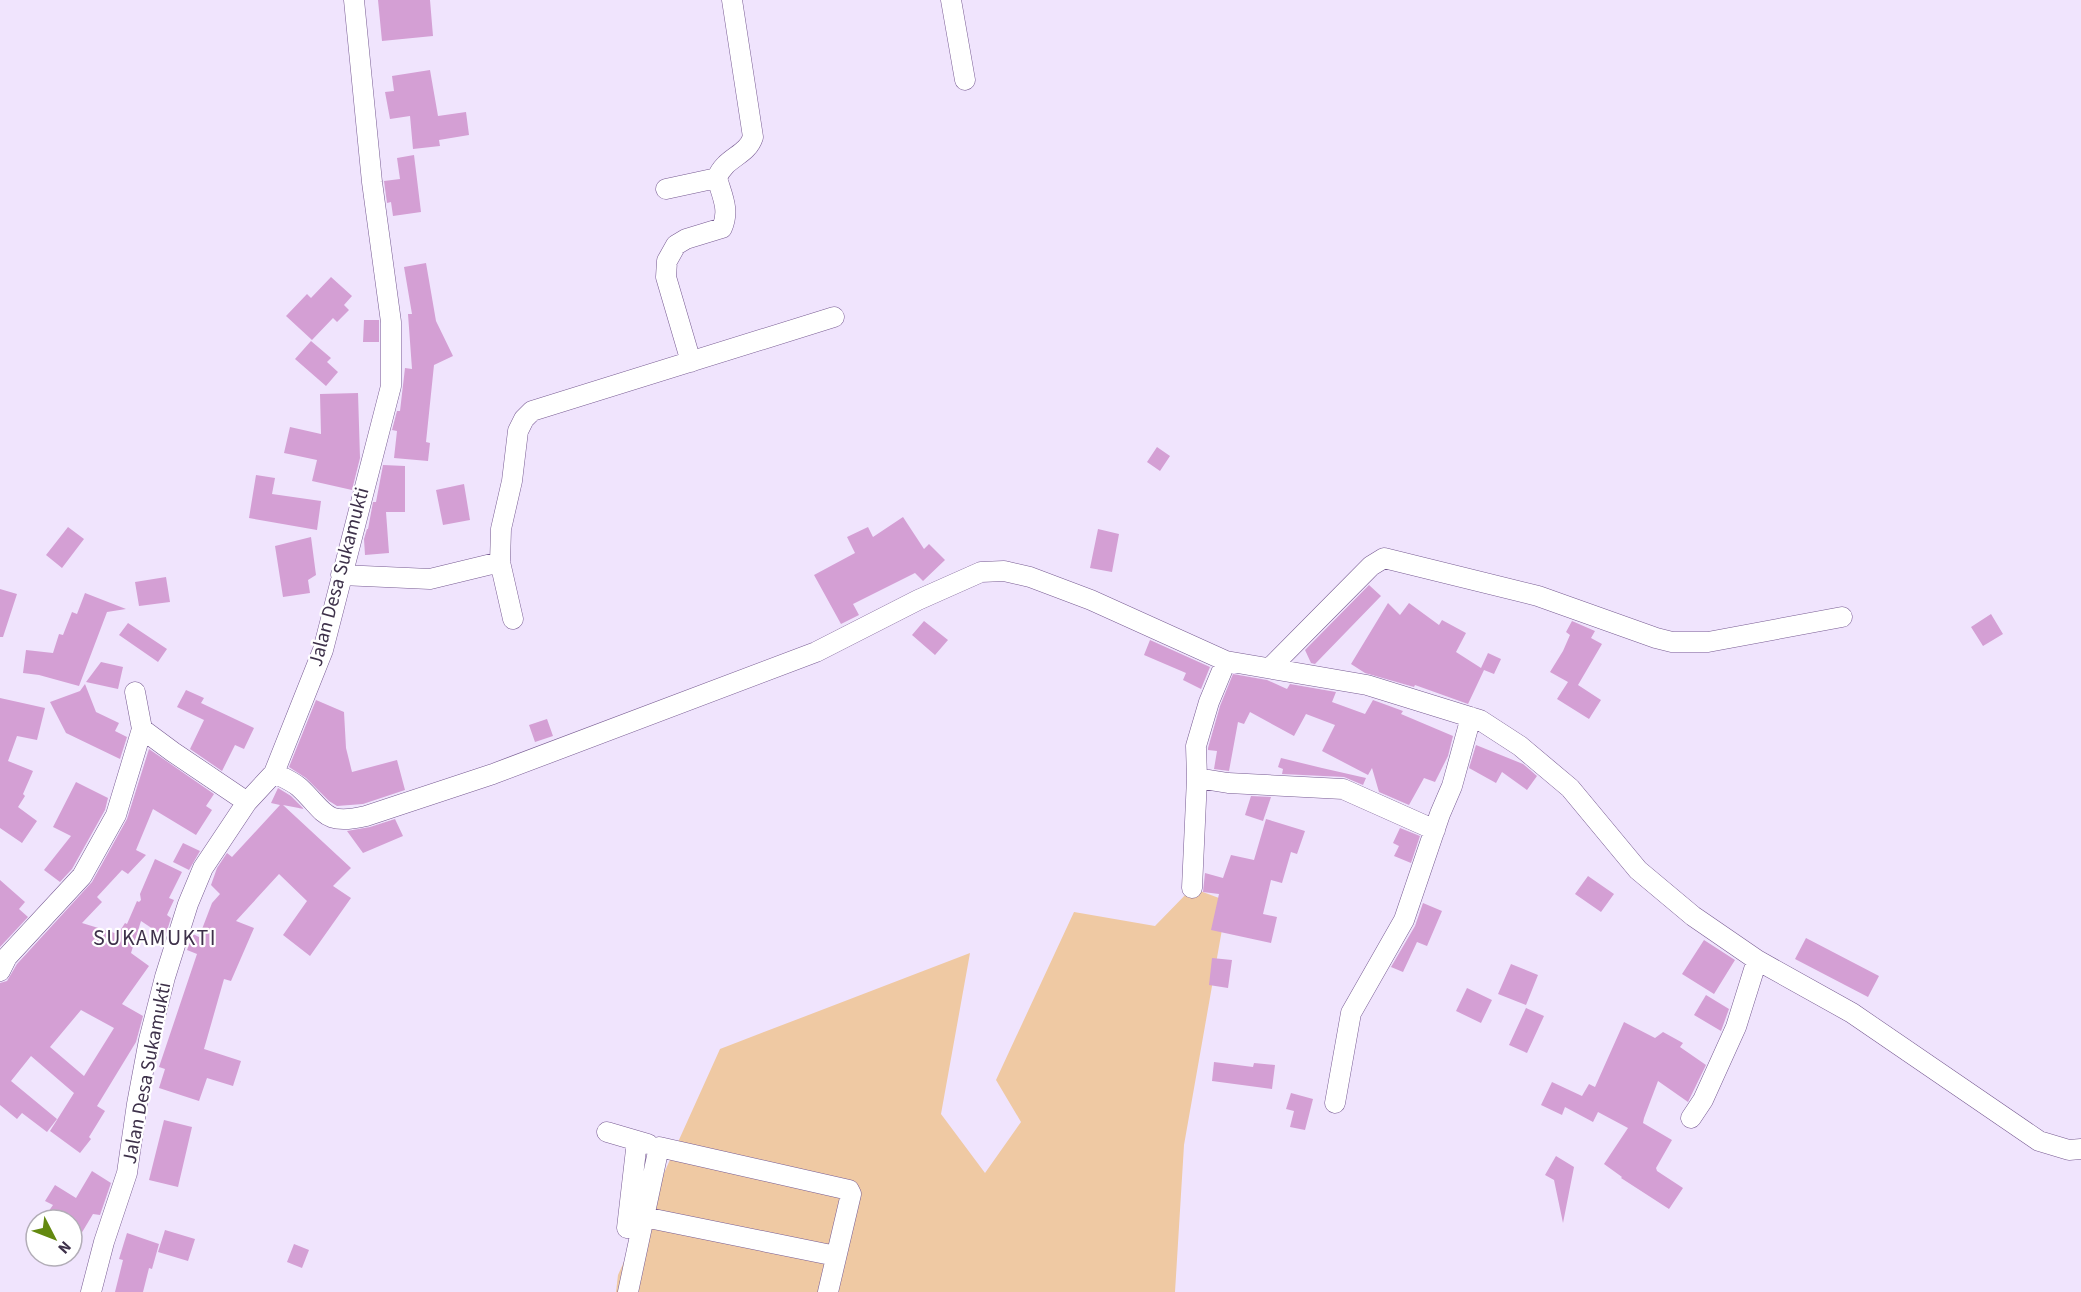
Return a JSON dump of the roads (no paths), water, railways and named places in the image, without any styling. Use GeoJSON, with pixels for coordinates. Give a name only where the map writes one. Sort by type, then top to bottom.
{"type":"FeatureCollection","features":[{"type":"Feature","properties":{"kind":"street","name":"Jalan Desa Sukamukti"},"geometry":{"type":"LineString","coordinates":[[91,1292],[104,1242],[127,1173],[149,1040],[165,977],[188,904],[203,868],[248,802],[274,773],[323,650],[391,386],[391,322],[372,182],[354,0]]}},
{"type":"Feature","properties":{"kind":"street"},"geometry":{"type":"LineString","coordinates":[[691,362],[666,277],[667,261],[676,245],[686,239],[722,228],[727,218],[717,178],[721,168],[750,146],[753,137],[732,0]]}},
{"type":"Feature","properties":{"kind":"street"},"geometry":{"type":"LineString","coordinates":[[951,0],[964,80]]}},
{"type":"Feature","properties":{"kind":"street"},"geometry":{"type":"LineString","coordinates":[[666,189],[717,178]]}},
{"type":"Feature","properties":{"kind":"street"},"geometry":{"type":"LineString","coordinates":[[513,619],[500,562],[501,529],[512,481],[518,431],[524,418],[532,411],[834,317]]}},
{"type":"Feature","properties":{"kind":"street"},"geometry":{"type":"LineString","coordinates":[[1270,668],[1371,566],[1384,558],[1538,596],[1672,642],[1708,642],[1842,617]]}},
{"type":"Feature","properties":{"kind":"street"},"geometry":{"type":"LineString","coordinates":[[341,575],[430,579],[500,562]]}},
{"type":"Feature","properties":{"kind":"street"},"geometry":{"type":"LineString","coordinates":[[274,773],[297,785],[322,813],[347,821],[366,816],[493,774],[816,652],[918,600],[981,572],[1004,571],[1030,577],[1091,600],[1226,661],[1367,685],[1480,720],[1520,746],[1570,788],[1638,870],[1693,916],[1757,960],[1852,1013],[2039,1140],[2069,1150],[2081,1149]]}},
{"type":"Feature","properties":{"kind":"street"},"geometry":{"type":"LineString","coordinates":[[1192,888],[1197,778],[1196,746],[1209,702],[1226,661]]}},
{"type":"Feature","properties":{"kind":"street"},"geometry":{"type":"LineString","coordinates":[[0,971],[8,957],[82,876],[116,815],[142,729],[135,692]]}},
{"type":"Feature","properties":{"kind":"street"},"geometry":{"type":"LineString","coordinates":[[1335,1103],[1351,1013],[1402,926],[1452,786],[1471,717]]}},
{"type":"Feature","properties":{"kind":"street"},"geometry":{"type":"LineString","coordinates":[[142,729],[248,802]]}},
{"type":"Feature","properties":{"kind":"street"},"geometry":{"type":"LineString","coordinates":[[1197,778],[1228,783],[1343,789],[1435,830]]}},
{"type":"Feature","properties":{"kind":"street"},"geometry":{"type":"LineString","coordinates":[[1691,1118],[1702,1100],[1736,1027],[1757,960]]}},
{"type":"Feature","properties":{"kind":"street"},"geometry":{"type":"LineString","coordinates":[[607,1132],[659,1147],[846,1188],[851,1194],[828,1292]]}},
{"type":"Feature","properties":{"kind":"street"},"geometry":{"type":"LineString","coordinates":[[628,1290],[636,1216],[637,1141]]}},
{"type":"Feature","properties":{"kind":"street"},"geometry":{"type":"LineString","coordinates":[[636,1216],[659,1147]]}},
{"type":"Feature","properties":{"kind":"street"},"geometry":{"type":"LineString","coordinates":[[636,1216],[836,1256]]}},
{"type":"Feature","properties":{"kind":"district","name":"SUKAMUKTI"},"geometry":{"type":"Point","coordinates":[155,938]}}]}
